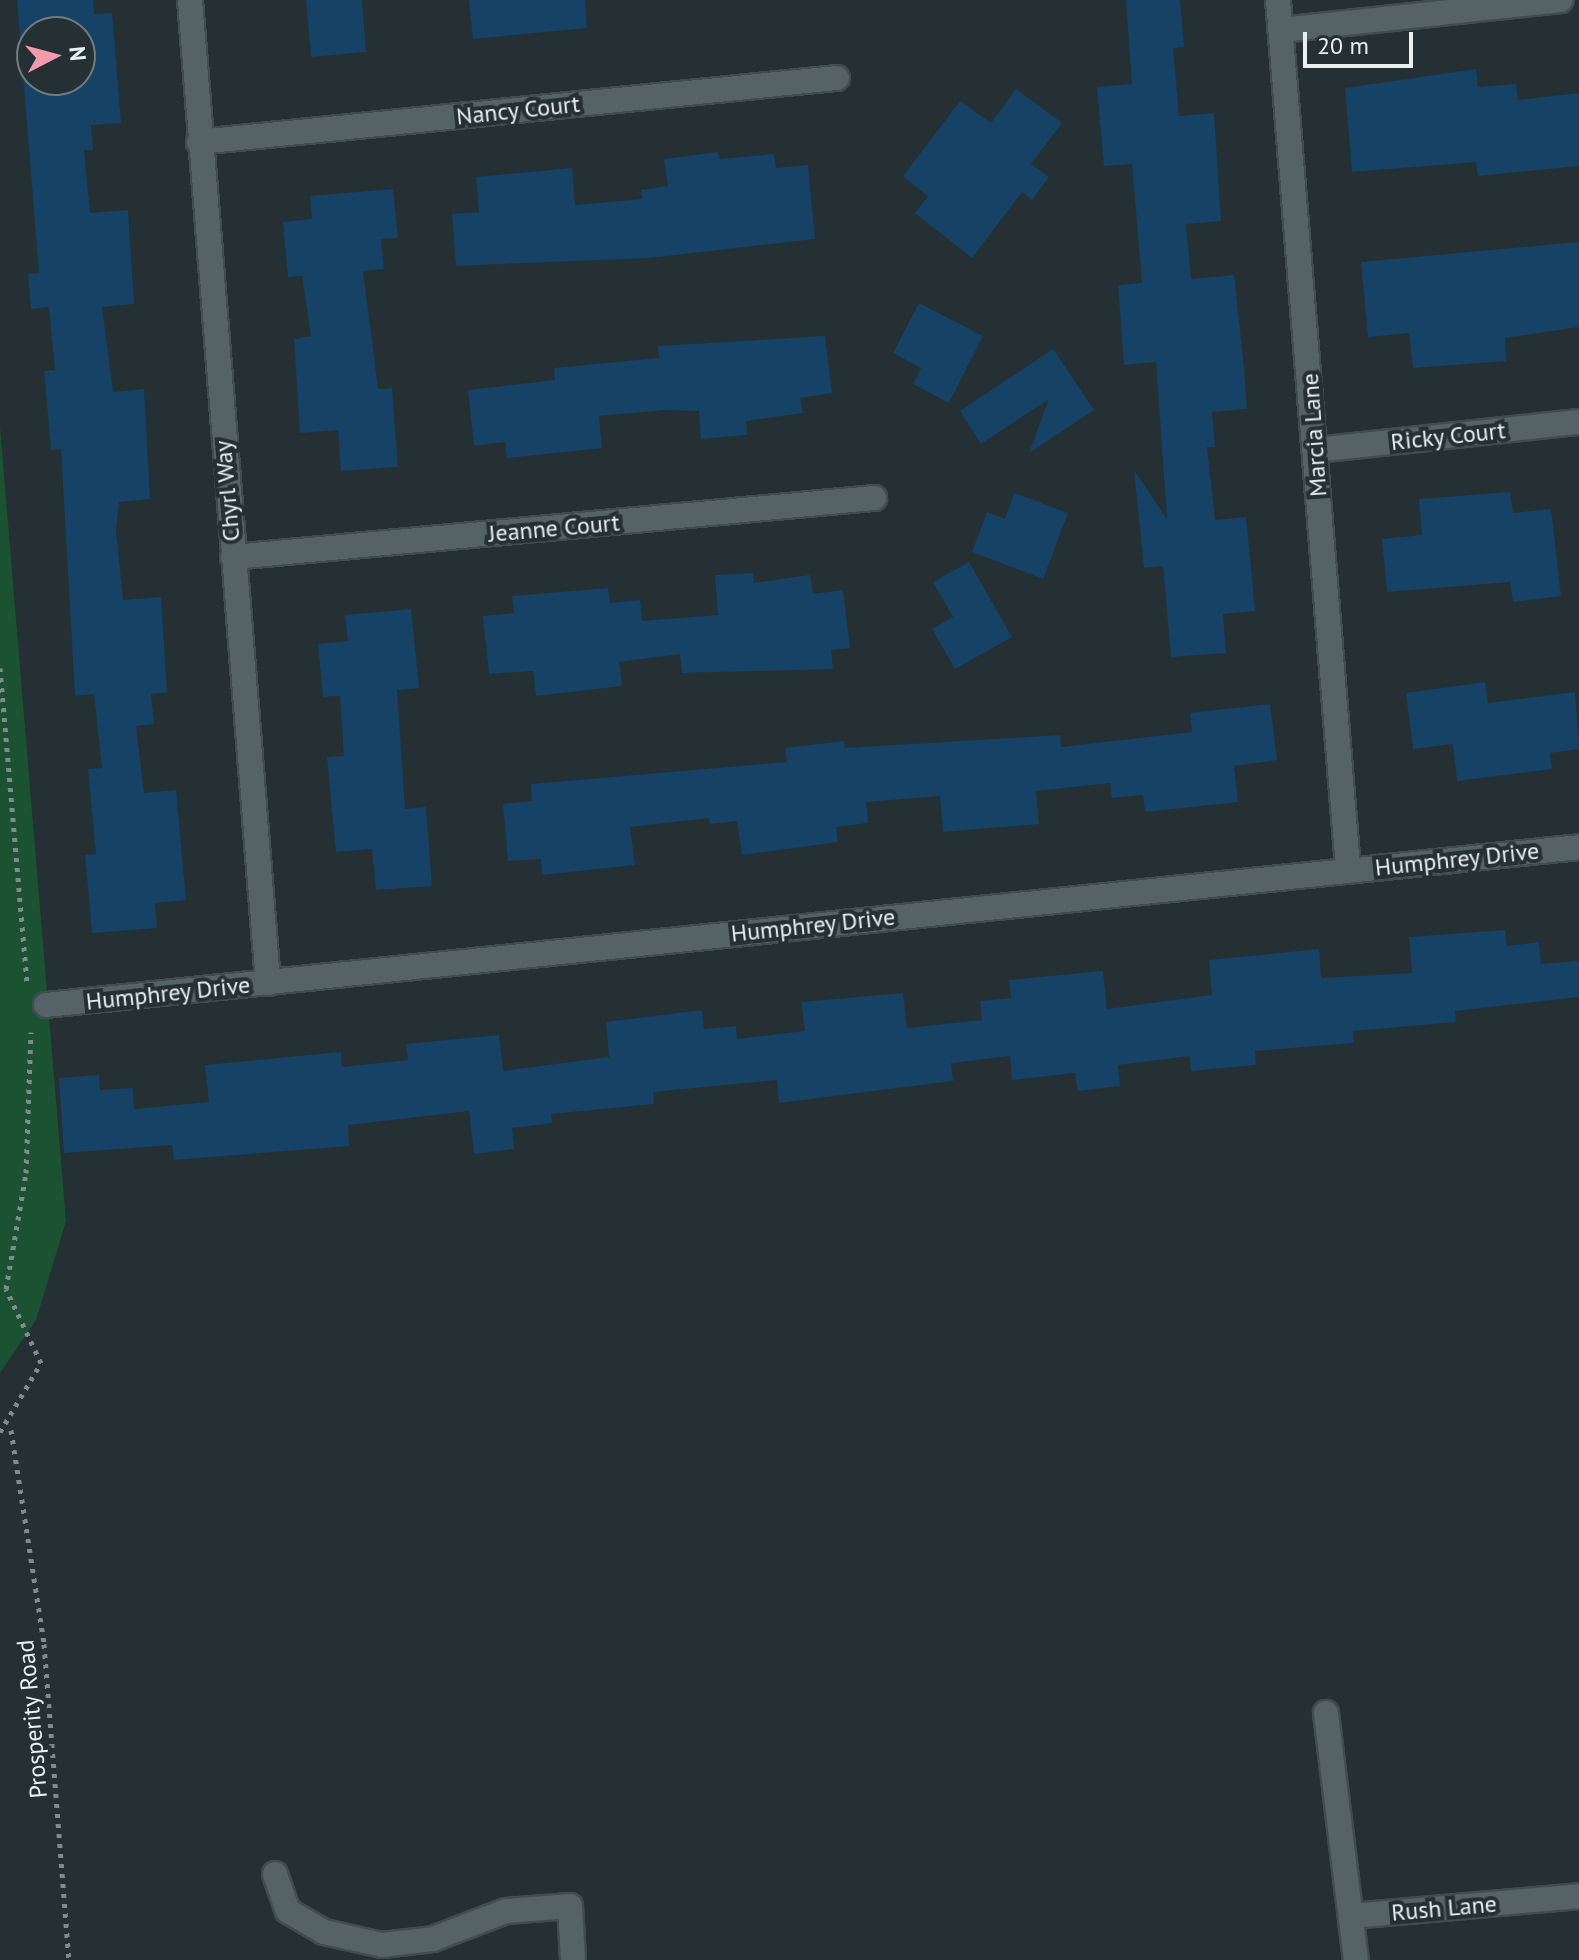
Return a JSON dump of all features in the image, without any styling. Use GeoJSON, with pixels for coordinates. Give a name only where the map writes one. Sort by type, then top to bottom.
{"type":"FeatureCollection","features":[{"type":"Feature","properties":{"kind":"street","name":"Chyrl Way"},"geometry":{"type":"LineString","coordinates":[[190,0],[268,983]]}},
{"type":"Feature","properties":{"kind":"street","name":"Marcia Lane"},"geometry":{"type":"LineString","coordinates":[[1278,0],[1348,869]]}},
{"type":"Feature","properties":{"kind":"street"},"geometry":{"type":"LineString","coordinates":[[1281,30],[1560,0]]}},
{"type":"Feature","properties":{"kind":"street","name":"Nancy Court"},"geometry":{"type":"LineString","coordinates":[[199,142],[837,78]]}},
{"type":"Feature","properties":{"kind":"street","name":"Ricky Court"},"geometry":{"type":"LineString","coordinates":[[1316,450],[1579,422]]}},
{"type":"Feature","properties":{"kind":"street","name":"Jeanne Court"},"geometry":{"type":"LineString","coordinates":[[233,557],[874,498]]}},
{"type":"Feature","properties":{"kind":"street","name":"Humphrey Drive"},"geometry":{"type":"LineString","coordinates":[[35,1006],[1579,847]]}},
{"type":"Feature","properties":{"kind":"street"},"geometry":{"type":"LineString","coordinates":[[1326,1713],[1356,1960]]}},
{"type":"Feature","properties":{"kind":"street"},"geometry":{"type":"LineString","coordinates":[[275,1874],[288,1911],[324,1932],[382,1945],[433,1939],[506,1911],[570,1906],[573,1960]]}},
{"type":"Feature","properties":{"kind":"street","name":"Rush Lane"},"geometry":{"type":"LineString","coordinates":[[1352,1916],[1579,1896]]}},
{"type":"Feature","properties":{"kind":"path"},"geometry":{"type":"LineString","coordinates":[[0,668],[35,1006],[26,1173],[6,1289],[41,1363],[0,1432]]}},
{"type":"Feature","properties":{"kind":"path","name":"Prosperity Road"},"geometry":{"type":"LineString","coordinates":[[11,1430],[44,1644],[69,1960]]}},
{"type":"Feature","properties":{"kind":"green space"},"geometry":{"type":"Polygon","coordinates":[[[0,427],[66,1221],[36,1320],[0,1373],[0,427]]]}},
{"type":"Feature","properties":{"kind":"building"},"geometry":{"type":"Polygon","coordinates":[[[17,0],[93,0],[94,14],[112,13],[121,123],[91,125],[93,150],[84,150],[90,213],[128,210],[134,304],[102,307],[113,392],[144,389],[150,499],[119,502],[116,530],[123,600],[161,597],[167,692],[151,694],[154,724],[136,726],[144,793],[176,790],[186,900],[155,903],[157,928],[92,933],[85,855],[96,854],[88,769],[102,768],[94,694],[75,696],[61,449],[51,450],[44,371],[55,370],[49,307],[31,309],[28,274],[39,273],[25,96],[96,96],[96,16],[18,16],[17,0]]]}},
{"type":"Feature","properties":{"kind":"building"},"geometry":{"type":"Polygon","coordinates":[[[306,0],[362,0],[366,52],[311,57],[306,0]]]}},
{"type":"Feature","properties":{"kind":"building"},"geometry":{"type":"Polygon","coordinates":[[[469,0],[585,0],[587,28],[473,39],[469,0]]]}},
{"type":"Feature","properties":{"kind":"building"},"geometry":{"type":"Polygon","coordinates":[[[1126,0],[1180,0],[1184,47],[1173,48],[1179,116],[1214,113],[1221,221],[1186,224],[1191,279],[1234,275],[1244,368],[1247,409],[1212,412],[1215,447],[1207,447],[1215,520],[1246,517],[1255,611],[1223,614],[1226,653],[1171,657],[1163,566],[1144,568],[1134,470],[1167,519],[1156,362],[1124,365],[1118,285],[1142,283],[1132,164],[1104,166],[1097,87],[1132,84],[1126,0]]]}},
{"type":"Feature","properties":{"kind":"building"},"geometry":{"type":"Polygon","coordinates":[[[1476,69],[1478,87],[1516,84],[1518,100],[1579,93],[1579,166],[1478,176],[1476,162],[1352,172],[1345,88],[1476,69]]]}},
{"type":"Feature","properties":{"kind":"building"},"geometry":{"type":"Polygon","coordinates":[[[1016,89],[1062,123],[1031,164],[1049,177],[1032,200],[1022,192],[972,258],[915,213],[928,196],[903,176],[960,101],[991,123],[1016,89]]]}},
{"type":"Feature","properties":{"kind":"building"},"geometry":{"type":"Polygon","coordinates":[[[718,152],[719,159],[774,154],[776,168],[808,165],[815,239],[649,258],[456,266],[452,214],[479,212],[476,177],[572,168],[575,205],[642,199],[641,190],[668,186],[664,159],[718,152]]]}},
{"type":"Feature","properties":{"kind":"building"},"geometry":{"type":"Polygon","coordinates":[[[393,189],[398,238],[381,239],[384,269],[363,271],[378,389],[392,388],[398,467],[341,471],[338,430],[300,433],[294,339],[311,336],[302,276],[288,277],[283,222],[312,219],[310,196],[393,189]]]}},
{"type":"Feature","properties":{"kind":"building"},"geometry":{"type":"Polygon","coordinates":[[[1579,242],[1579,327],[1505,338],[1506,361],[1413,368],[1409,333],[1368,337],[1361,262],[1579,242]]]}},
{"type":"Feature","properties":{"kind":"building"},"geometry":{"type":"Polygon","coordinates":[[[919,303],[983,336],[949,403],[913,384],[921,368],[893,353],[919,303]]]}},
{"type":"Feature","properties":{"kind":"building"},"geometry":{"type":"Polygon","coordinates":[[[825,336],[832,393],[800,398],[803,413],[746,421],[747,435],[701,439],[699,411],[664,410],[599,416],[602,448],[507,458],[505,442],[474,446],[468,390],[555,380],[554,368],[659,358],[658,346],[825,336]]]}},
{"type":"Feature","properties":{"kind":"building"},"geometry":{"type":"Polygon","coordinates":[[[1053,349],[1094,410],[1029,453],[1049,399],[981,444],[960,411],[1053,349]]]}},
{"type":"Feature","properties":{"kind":"building"},"geometry":{"type":"Polygon","coordinates":[[[1510,492],[1513,513],[1551,509],[1561,596],[1513,602],[1510,582],[1387,592],[1382,539],[1422,535],[1419,499],[1510,492]]]}},
{"type":"Feature","properties":{"kind":"building"},"geometry":{"type":"Polygon","coordinates":[[[1014,493],[1068,513],[1043,579],[972,552],[987,512],[1005,519],[1014,493]]]}},
{"type":"Feature","properties":{"kind":"building"},"geometry":{"type":"Polygon","coordinates":[[[969,562],[1012,637],[955,669],[932,629],[953,617],[933,582],[969,562]]]}},
{"type":"Feature","properties":{"kind":"building"},"geometry":{"type":"Polygon","coordinates":[[[753,573],[754,583],[810,575],[813,594],[843,590],[850,648],[831,650],[833,669],[682,673],[680,654],[619,662],[622,686],[536,696],[533,671],[489,674],[483,616],[514,613],[512,596],[608,588],[610,603],[640,600],[642,621],[718,615],[715,575],[753,573]]]}},
{"type":"Feature","properties":{"kind":"building"},"geometry":{"type":"Polygon","coordinates":[[[411,609],[419,688],[397,690],[405,809],[426,807],[432,886],[376,890],[372,849],[336,852],[327,757],[344,756],[340,696],[323,697],[318,644],[348,641],[345,615],[411,609]]]}},
{"type":"Feature","properties":{"kind":"building"},"geometry":{"type":"Polygon","coordinates":[[[1485,682],[1488,703],[1575,692],[1579,749],[1550,753],[1552,769],[1457,781],[1453,744],[1413,749],[1406,693],[1485,682]]]}},
{"type":"Feature","properties":{"kind":"building"},"geometry":{"type":"Polygon","coordinates":[[[1270,704],[1277,760],[1234,766],[1238,802],[1145,812],[1143,795],[1112,798],[1110,783],[1036,791],[1039,824],[943,832],[940,796],[866,802],[868,823],[836,827],[838,842],[742,855],[737,821],[710,824],[709,818],[630,827],[635,865],[542,875],[541,859],[508,861],[503,804],[532,801],[531,784],[787,762],[785,748],[844,741],[845,748],[1060,735],[1061,747],[1192,732],[1190,713],[1270,704]]]}},
{"type":"Feature","properties":{"kind":"building"},"geometry":{"type":"Polygon","coordinates":[[[1505,930],[1507,946],[1539,942],[1541,964],[1579,961],[1579,997],[1455,1011],[1456,1022],[1353,1031],[1354,1043],[1255,1051],[1256,1065],[1191,1071],[1190,1056],[1118,1065],[1120,1086],[1078,1091],[1075,1073],[1012,1080],[1010,1056],[951,1063],[953,1081],[779,1103],[777,1080],[653,1092],[654,1104],[551,1114],[552,1123],[512,1128],[514,1149],[474,1154],[469,1111],[348,1125],[349,1146],[174,1160],[172,1145],[64,1153],[59,1078],[99,1075],[100,1090],[133,1088],[134,1109],[209,1102],[205,1065],[341,1052],[342,1067],[408,1060],[406,1044],[499,1035],[503,1071],[609,1057],[606,1022],[702,1010],[704,1029],[736,1026],[737,1039],[805,1031],[801,1002],[903,993],[907,1028],[982,1020],[980,1001],[1011,998],[1009,980],[1103,971],[1107,1009],[1212,995],[1209,960],[1319,949],[1321,978],[1412,973],[1409,937],[1505,930]]]}}]}
